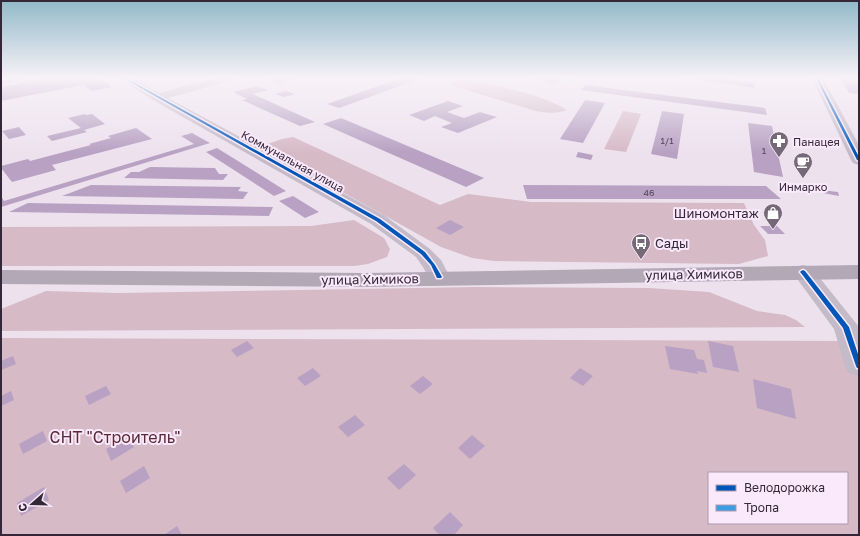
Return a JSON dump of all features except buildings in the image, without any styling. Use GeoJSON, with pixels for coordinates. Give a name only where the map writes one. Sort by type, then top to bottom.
{"type":"FeatureCollection","features":[{"type":"Feature","properties":{"kind":"main road","name":"улица Химиков"},"geometry":{"type":"LineString","coordinates":[[1,277],[356,280],[439,277],[859,272]]}},
{"type":"Feature","properties":{"kind":"street","name":"Коммунальная улица"},"geometry":{"type":"LineString","coordinates":[[168,103],[378,220],[423,253],[433,265],[439,277]]}},
{"type":"Feature","properties":{"kind":"street"},"geometry":{"type":"LineString","coordinates":[[830,103],[859,160]]}},
{"type":"Feature","properties":{"kind":"street"},"geometry":{"type":"LineString","coordinates":[[803,272],[846,327],[859,366]]}},
{"type":"Feature","properties":{"kind":"green space"},"geometry":{"type":"Polygon","coordinates":[[[509,103],[552,103],[567,110],[552,113],[536,111],[509,103]]]}},
{"type":"Feature","properties":{"kind":"green space"},"geometry":{"type":"Polygon","coordinates":[[[623,111],[641,114],[626,152],[604,149],[623,111]]]}},
{"type":"Feature","properties":{"kind":"green space"},"geometry":{"type":"Polygon","coordinates":[[[293,137],[440,205],[468,194],[531,202],[744,203],[754,225],[765,240],[768,256],[739,264],[494,261],[472,258],[441,247],[265,149],[265,145],[293,137]]]}},
{"type":"Feature","properties":{"kind":"green space"},"geometry":{"type":"Polygon","coordinates":[[[354,220],[384,238],[390,249],[387,257],[368,264],[354,266],[1,266],[1,227],[311,226],[354,220]]]}},
{"type":"Feature","properties":{"kind":"green space"},"geometry":{"type":"Polygon","coordinates":[[[476,287],[649,288],[709,292],[757,311],[785,315],[796,320],[805,327],[1,331],[1,309],[46,291],[118,293],[476,287]]]}},
{"type":"Feature","properties":{"kind":"green space","name":"СНТ \"Строитель\""},"geometry":{"type":"Polygon","coordinates":[[[1,338],[859,341],[859,535],[1,535],[1,338]]]}},
{"type":"Feature","properties":{"kind":"cycle path"},"geometry":{"type":"LineString","coordinates":[[169,103],[378,220],[423,253],[433,265],[439,277]]}},
{"type":"Feature","properties":{"kind":"cycle path"},"geometry":{"type":"LineString","coordinates":[[830,103],[859,160]]}},
{"type":"Feature","properties":{"kind":"cycle path"},"geometry":{"type":"LineString","coordinates":[[803,272],[846,327],[859,366]]}},
{"type":"Feature","properties":{"kind":"place","name":"Панацея"},"geometry":{"type":"Point","coordinates":[779,158]}},
{"type":"Feature","properties":{"kind":"place","name":"Инмарко"},"geometry":{"type":"Point","coordinates":[803,179]}},
{"type":"Feature","properties":{"kind":"place","name":"Шиномонтаж"},"geometry":{"type":"Point","coordinates":[773,230]}},
{"type":"Feature","properties":{"kind":"place","name":"Сады"},"geometry":{"type":"Point","coordinates":[641,260]}}]}
